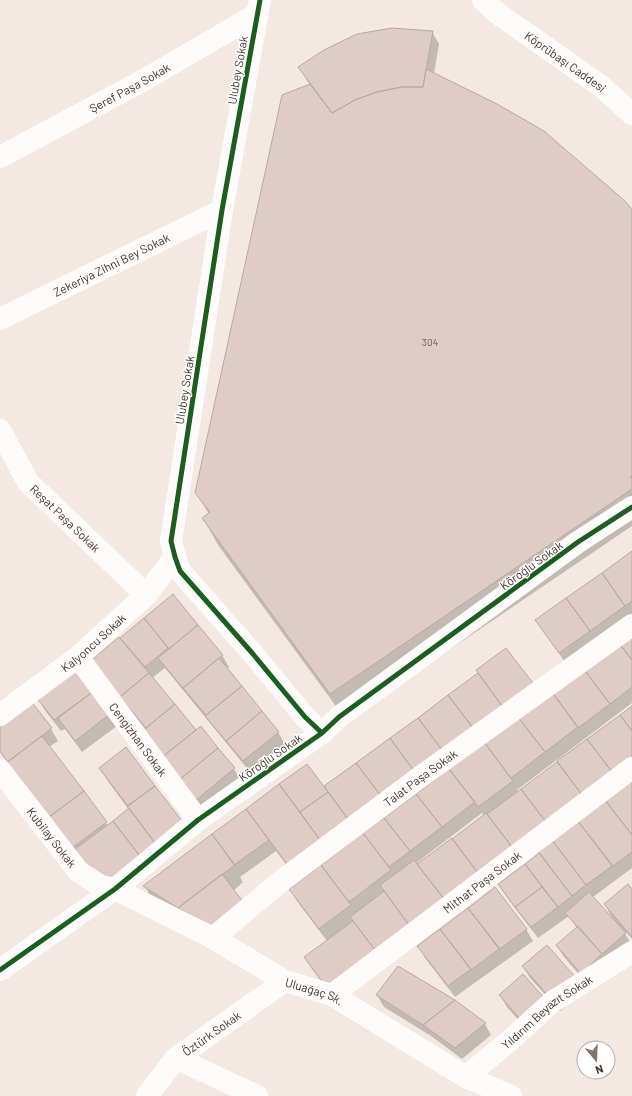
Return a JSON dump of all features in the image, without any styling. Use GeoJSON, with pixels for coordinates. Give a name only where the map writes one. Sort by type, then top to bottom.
{"type":"FeatureCollection","features":[{"type":"Feature","properties":{"kind":"street","name":"Köprübaşı Caddesi"},"geometry":{"type":"LineString","coordinates":[[472,0],[490,6],[601,86],[632,114]]}},
{"type":"Feature","properties":{"kind":"street","name":"Şeref Paşa Sokak"},"geometry":{"type":"LineString","coordinates":[[0,157],[144,80],[259,7]]}},
{"type":"Feature","properties":{"kind":"street","name":"Ulubey Sokak"},"geometry":{"type":"LineString","coordinates":[[259,7],[222,210],[171,541],[180,571],[253,654],[305,717],[322,733]]}},
{"type":"Feature","properties":{"kind":"street","name":"Zekeriya Zihni Bey Sokak"},"geometry":{"type":"LineString","coordinates":[[0,319],[222,210]]}},
{"type":"Feature","properties":{"kind":"street","name":"Reşat Paşa Sokak"},"geometry":{"type":"LineString","coordinates":[[0,430],[28,482],[146,595]]}},
{"type":"Feature","properties":{"kind":"street","name":"Köroğlu Sokak"},"geometry":{"type":"LineString","coordinates":[[0,970],[115,889],[198,820],[322,733],[339,717],[578,542],[632,507]]}},
{"type":"Feature","properties":{"kind":"street","name":"Kalyoncu Sokak"},"geometry":{"type":"LineString","coordinates":[[0,715],[78,657],[146,595],[175,558]]}},
{"type":"Feature","properties":{"kind":"street","name":"Talat Paşa Sokak"},"geometry":{"type":"LineString","coordinates":[[213,938],[280,882],[420,777],[632,625]]}},
{"type":"Feature","properties":{"kind":"street","name":"Cengizhan Sokak"},"geometry":{"type":"LineString","coordinates":[[78,657],[198,820]]}},
{"type":"Feature","properties":{"kind":"street","name":"Mithat Paşa Sokak"},"geometry":{"type":"LineString","coordinates":[[332,994],[632,768]]}},
{"type":"Feature","properties":{"kind":"street","name":"Kubilay Sokak"},"geometry":{"type":"LineString","coordinates":[[0,770],[79,872],[101,886],[115,889]]}},
{"type":"Feature","properties":{"kind":"street","name":"Uluağaç Sk."},"geometry":{"type":"LineString","coordinates":[[115,889],[213,938],[285,981],[332,994],[466,1077],[510,1096]]}},
{"type":"Feature","properties":{"kind":"street","name":"Yıldırım Beyazıt Sokak"},"geometry":{"type":"LineString","coordinates":[[466,1077],[515,1036],[552,1002],[632,952]]}},
{"type":"Feature","properties":{"kind":"street","name":"Öztürk Sokak"},"geometry":{"type":"LineString","coordinates":[[147,1096],[176,1058],[285,981]]}},
{"type":"Feature","properties":{"kind":"street"},"geometry":{"type":"LineString","coordinates":[[176,1058],[257,1096]]}},
{"type":"Feature","properties":{"kind":"building"},"geometry":{"type":"Polygon","coordinates":[[[392,28],[433,31],[423,87],[402,87],[377,92],[355,100],[332,113],[298,67],[324,50],[357,34],[392,28]]]}},
{"type":"Feature","properties":{"kind":"building"},"geometry":{"type":"Polygon","coordinates":[[[426,69],[497,104],[544,131],[625,201],[632,209],[632,475],[630,477],[632,479],[632,489],[330,694],[202,518],[210,512],[195,493],[282,95],[310,84],[332,113],[355,100],[377,92],[402,87],[423,87],[426,69]]]}},
{"type":"Feature","properties":{"kind":"building"},"geometry":{"type":"Polygon","coordinates":[[[632,551],[632,601],[625,606],[602,573],[632,551]]]}},
{"type":"Feature","properties":{"kind":"building"},"geometry":{"type":"Polygon","coordinates":[[[602,573],[625,606],[590,631],[566,598],[602,573]]]}},
{"type":"Feature","properties":{"kind":"building"},"geometry":{"type":"Polygon","coordinates":[[[173,594],[198,625],[169,649],[144,618],[173,594]]]}},
{"type":"Feature","properties":{"kind":"building"},"geometry":{"type":"Polygon","coordinates":[[[566,598],[590,631],[559,653],[535,620],[566,598]]]}},
{"type":"Feature","properties":{"kind":"building"},"geometry":{"type":"Polygon","coordinates":[[[144,618],[168,648],[145,667],[120,638],[144,618]]]}},
{"type":"Feature","properties":{"kind":"building"},"geometry":{"type":"Polygon","coordinates":[[[198,625],[223,655],[183,688],[158,658],[198,625]]]}},
{"type":"Feature","properties":{"kind":"building"},"geometry":{"type":"Polygon","coordinates":[[[632,632],[632,660],[618,642],[632,632]]]}},
{"type":"Feature","properties":{"kind":"building"},"geometry":{"type":"Polygon","coordinates":[[[119,637],[149,673],[117,699],[88,663],[119,637]]]}},
{"type":"Feature","properties":{"kind":"building"},"geometry":{"type":"Polygon","coordinates":[[[618,642],[632,660],[632,687],[610,704],[583,668],[618,642]]]}},
{"type":"Feature","properties":{"kind":"building"},"geometry":{"type":"Polygon","coordinates":[[[506,648],[533,683],[502,706],[476,670],[506,648]]]}},
{"type":"Feature","properties":{"kind":"building"},"geometry":{"type":"Polygon","coordinates":[[[219,658],[242,686],[206,715],[183,688],[219,658]]]}},
{"type":"Feature","properties":{"kind":"building"},"geometry":{"type":"Polygon","coordinates":[[[76,667],[94,691],[54,720],[36,697],[76,667]]]}},
{"type":"Feature","properties":{"kind":"building"},"geometry":{"type":"Polygon","coordinates":[[[583,668],[610,704],[578,728],[552,692],[583,668]]]}},
{"type":"Feature","properties":{"kind":"building"},"geometry":{"type":"Polygon","coordinates":[[[149,673],[175,704],[146,728],[120,697],[149,673]]]}},
{"type":"Feature","properties":{"kind":"building"},"geometry":{"type":"Polygon","coordinates":[[[478,673],[502,706],[473,728],[448,695],[478,673]]]}},
{"type":"Feature","properties":{"kind":"building"},"geometry":{"type":"Polygon","coordinates":[[[242,686],[262,711],[226,741],[205,716],[242,686]]]}},
{"type":"Feature","properties":{"kind":"building"},"geometry":{"type":"Polygon","coordinates":[[[94,691],[111,713],[75,741],[58,718],[94,691]]]}},
{"type":"Feature","properties":{"kind":"building"},"geometry":{"type":"Polygon","coordinates":[[[552,692],[578,727],[545,752],[518,717],[552,692]]]}},
{"type":"Feature","properties":{"kind":"building"},"geometry":{"type":"Polygon","coordinates":[[[448,695],[473,728],[442,750],[418,718],[448,695]]]}},
{"type":"Feature","properties":{"kind":"building"},"geometry":{"type":"Polygon","coordinates":[[[30,700],[52,728],[8,762],[0,751],[0,722],[30,700]]]}},
{"type":"Feature","properties":{"kind":"building"},"geometry":{"type":"Polygon","coordinates":[[[175,704],[196,730],[161,758],[140,733],[175,704]]]}},
{"type":"Feature","properties":{"kind":"building"},"geometry":{"type":"Polygon","coordinates":[[[632,706],[632,731],[620,715],[632,706]]]}},
{"type":"Feature","properties":{"kind":"building"},"geometry":{"type":"Polygon","coordinates":[[[262,711],[279,732],[243,761],[226,741],[262,711]]]}},
{"type":"Feature","properties":{"kind":"building"},"geometry":{"type":"Polygon","coordinates":[[[620,715],[632,731],[632,757],[612,772],[587,739],[620,715]]]}},
{"type":"Feature","properties":{"kind":"building"},"geometry":{"type":"Polygon","coordinates":[[[518,717],[545,752],[511,778],[484,742],[518,717]]]}},
{"type":"Feature","properties":{"kind":"building"},"geometry":{"type":"Polygon","coordinates":[[[418,718],[442,750],[414,771],[390,738],[418,718]]]}},
{"type":"Feature","properties":{"kind":"building"},"geometry":{"type":"Polygon","coordinates":[[[201,726],[218,748],[179,780],[161,758],[201,726]]]}},
{"type":"Feature","properties":{"kind":"building"},"geometry":{"type":"Polygon","coordinates":[[[42,736],[84,791],[49,817],[7,762],[42,736]]]}},
{"type":"Feature","properties":{"kind":"building"},"geometry":{"type":"Polygon","coordinates":[[[390,738],[414,771],[381,796],[356,763],[390,738]]]}},
{"type":"Feature","properties":{"kind":"building"},"geometry":{"type":"Polygon","coordinates":[[[587,739],[612,772],[582,795],[557,761],[587,739]]]}},
{"type":"Feature","properties":{"kind":"building"},"geometry":{"type":"Polygon","coordinates":[[[484,742],[513,781],[478,807],[449,769],[484,742]]]}},
{"type":"Feature","properties":{"kind":"building"},"geometry":{"type":"Polygon","coordinates":[[[126,747],[155,786],[128,806],[99,768],[126,747]]]}},
{"type":"Feature","properties":{"kind":"building"},"geometry":{"type":"Polygon","coordinates":[[[218,748],[235,768],[196,800],[179,780],[218,748]]]}},
{"type":"Feature","properties":{"kind":"building"},"geometry":{"type":"Polygon","coordinates":[[[557,762],[582,795],[546,822],[521,789],[557,762]]]}},
{"type":"Feature","properties":{"kind":"building"},"geometry":{"type":"Polygon","coordinates":[[[356,763],[381,796],[348,819],[324,786],[356,763]]]}},
{"type":"Feature","properties":{"kind":"building"},"geometry":{"type":"Polygon","coordinates":[[[307,764],[328,792],[300,812],[279,784],[307,764]]]}},
{"type":"Feature","properties":{"kind":"building"},"geometry":{"type":"Polygon","coordinates":[[[449,769],[475,802],[442,827],[416,794],[449,769]]]}},
{"type":"Feature","properties":{"kind":"building"},"geometry":{"type":"Polygon","coordinates":[[[632,780],[632,835],[605,800],[632,780]]]}},
{"type":"Feature","properties":{"kind":"building"},"geometry":{"type":"Polygon","coordinates":[[[279,784],[320,840],[287,864],[246,809],[279,784]]]}},
{"type":"Feature","properties":{"kind":"building"},"geometry":{"type":"Polygon","coordinates":[[[155,786],[186,826],[158,847],[127,806],[155,786]]]}},
{"type":"Feature","properties":{"kind":"building"},"geometry":{"type":"Polygon","coordinates":[[[521,789],[546,822],[512,847],[487,814],[521,789]]]}},
{"type":"Feature","properties":{"kind":"building"},"geometry":{"type":"Polygon","coordinates":[[[84,791],[107,822],[72,848],[49,817],[84,791]]]}},
{"type":"Feature","properties":{"kind":"building"},"geometry":{"type":"Polygon","coordinates":[[[328,792],[348,819],[320,840],[300,812],[328,792]]]}},
{"type":"Feature","properties":{"kind":"building"},"geometry":{"type":"Polygon","coordinates":[[[416,794],[442,827],[410,851],[384,818],[416,794]]]}},
{"type":"Feature","properties":{"kind":"building"},"geometry":{"type":"Polygon","coordinates":[[[605,800],[632,835],[632,852],[613,866],[578,821],[605,800]]]}},
{"type":"Feature","properties":{"kind":"building"},"geometry":{"type":"Polygon","coordinates":[[[129,808],[158,847],[142,859],[113,821],[129,808]]]}},
{"type":"Feature","properties":{"kind":"building"},"geometry":{"type":"Polygon","coordinates":[[[246,809],[269,840],[234,865],[212,834],[246,809]]]}},
{"type":"Feature","properties":{"kind":"building"},"geometry":{"type":"Polygon","coordinates":[[[486,813],[512,847],[478,873],[452,839],[486,813]]]}},
{"type":"Feature","properties":{"kind":"building"},"geometry":{"type":"Polygon","coordinates":[[[384,818],[410,851],[389,867],[363,833],[384,818]]]}},
{"type":"Feature","properties":{"kind":"building"},"geometry":{"type":"Polygon","coordinates":[[[113,821],[142,859],[114,880],[83,867],[71,852],[113,821]]]}},
{"type":"Feature","properties":{"kind":"building"},"geometry":{"type":"Polygon","coordinates":[[[578,821],[612,866],[586,885],[552,840],[578,821]]]}},
{"type":"Feature","properties":{"kind":"building"},"geometry":{"type":"Polygon","coordinates":[[[363,833],[391,870],[349,902],[321,865],[363,833]]]}},
{"type":"Feature","properties":{"kind":"building"},"geometry":{"type":"Polygon","coordinates":[[[212,834],[235,865],[178,908],[143,886],[212,834]]]}},
{"type":"Feature","properties":{"kind":"building"},"geometry":{"type":"Polygon","coordinates":[[[452,838],[478,873],[444,899],[417,864],[452,838]]]}},
{"type":"Feature","properties":{"kind":"building"},"geometry":{"type":"Polygon","coordinates":[[[552,840],[586,885],[572,896],[538,851],[552,840]]]}},
{"type":"Feature","properties":{"kind":"building"},"geometry":{"type":"Polygon","coordinates":[[[539,853],[572,896],[558,907],[525,864],[539,853]]]}},
{"type":"Feature","properties":{"kind":"building"},"geometry":{"type":"Polygon","coordinates":[[[414,860],[444,899],[409,925],[380,885],[414,860]]]}},
{"type":"Feature","properties":{"kind":"building"},"geometry":{"type":"Polygon","coordinates":[[[525,864],[542,887],[515,907],[498,884],[525,864]]]}},
{"type":"Feature","properties":{"kind":"building"},"geometry":{"type":"Polygon","coordinates":[[[321,865],[351,905],[319,929],[289,889],[321,865]]]}},
{"type":"Feature","properties":{"kind":"building"},"geometry":{"type":"Polygon","coordinates":[[[222,874],[244,903],[212,927],[178,908],[222,874]]]}},
{"type":"Feature","properties":{"kind":"building"},"geometry":{"type":"Polygon","coordinates":[[[628,884],[632,889],[632,937],[604,904],[628,884]]]}},
{"type":"Feature","properties":{"kind":"building"},"geometry":{"type":"Polygon","coordinates":[[[495,887],[527,929],[500,949],[468,908],[495,887]]]}},
{"type":"Feature","properties":{"kind":"building"},"geometry":{"type":"Polygon","coordinates":[[[542,887],[558,907],[531,927],[515,907],[542,887]]]}},
{"type":"Feature","properties":{"kind":"building"},"geometry":{"type":"Polygon","coordinates":[[[384,891],[409,925],[375,950],[350,917],[384,891]]]}},
{"type":"Feature","properties":{"kind":"building"},"geometry":{"type":"Polygon","coordinates":[[[589,892],[626,933],[602,954],[565,913],[589,892]]]}},
{"type":"Feature","properties":{"kind":"building"},"geometry":{"type":"Polygon","coordinates":[[[468,908],[499,949],[471,970],[440,929],[468,908]]]}},
{"type":"Feature","properties":{"kind":"building"},"geometry":{"type":"Polygon","coordinates":[[[353,921],[375,950],[326,987],[304,957],[353,921]]]}},
{"type":"Feature","properties":{"kind":"building"},"geometry":{"type":"Polygon","coordinates":[[[578,926],[602,954],[581,974],[556,945],[578,926]]]}},
{"type":"Feature","properties":{"kind":"building"},"geometry":{"type":"Polygon","coordinates":[[[440,929],[471,969],[448,986],[417,946],[440,929]]]}},
{"type":"Feature","properties":{"kind":"building"},"geometry":{"type":"Polygon","coordinates":[[[547,945],[577,979],[552,1000],[522,966],[547,945]]]}},
{"type":"Feature","properties":{"kind":"building"},"geometry":{"type":"Polygon","coordinates":[[[398,966],[455,1000],[423,1025],[376,995],[398,966]]]}},
{"type":"Feature","properties":{"kind":"building"},"geometry":{"type":"Polygon","coordinates":[[[523,974],[547,1001],[523,1022],[499,995],[523,974]]]}},
{"type":"Feature","properties":{"kind":"building"},"geometry":{"type":"Polygon","coordinates":[[[455,1000],[486,1023],[455,1048],[423,1025],[455,1000]]]}},
{"type":"Feature","properties":{"kind":"cycle path"},"geometry":{"type":"LineString","coordinates":[[260,0],[222,210],[171,541],[180,571],[253,654],[305,717],[322,733]]}},
{"type":"Feature","properties":{"kind":"cycle path"},"geometry":{"type":"LineString","coordinates":[[0,970],[115,889],[198,820],[322,733],[339,717],[578,542],[632,507]]}}]}
